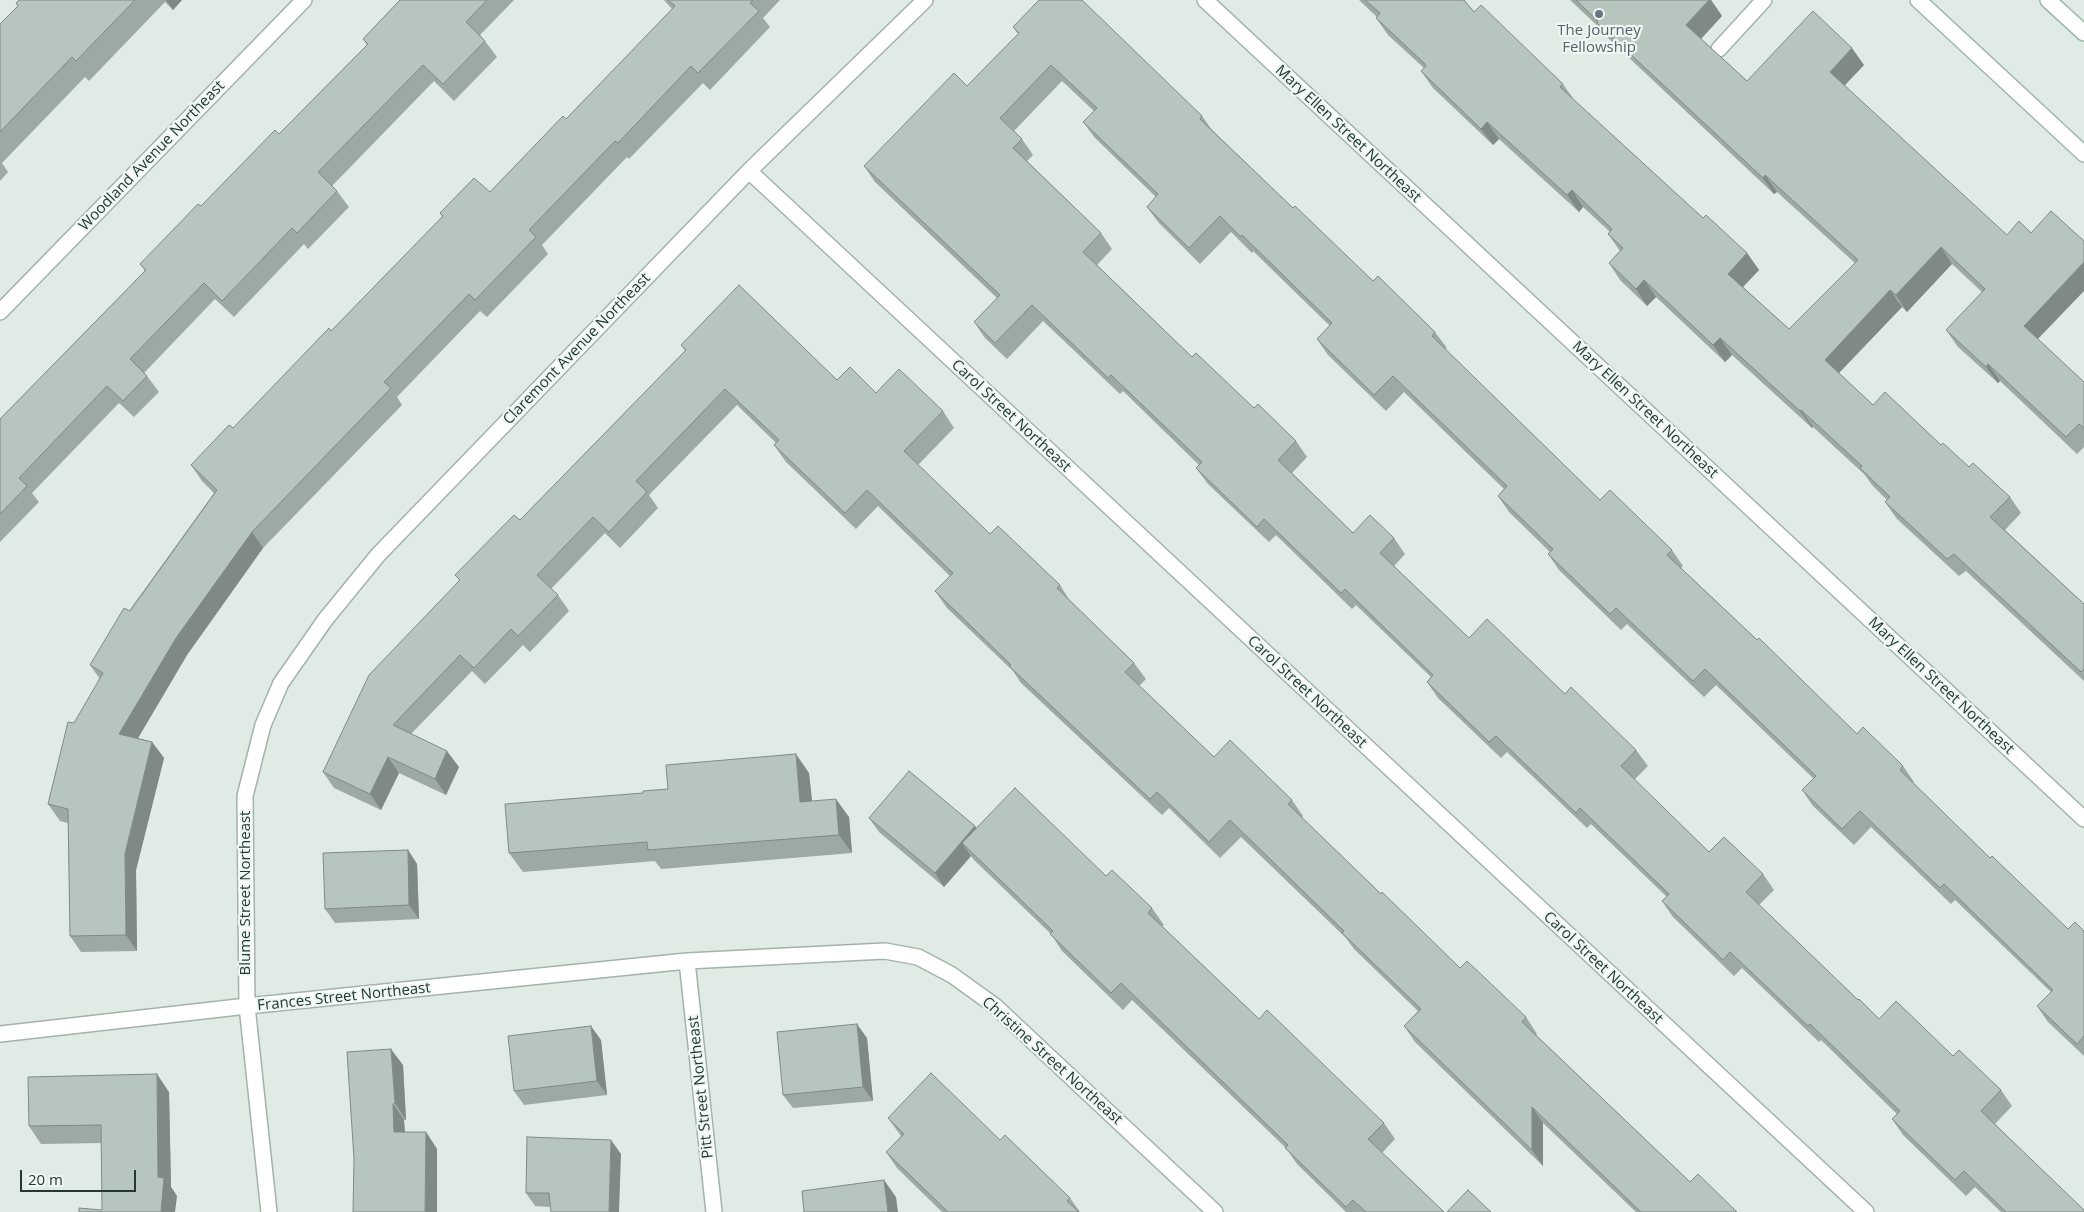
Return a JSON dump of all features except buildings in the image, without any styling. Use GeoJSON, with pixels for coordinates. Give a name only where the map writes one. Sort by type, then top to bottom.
{"type":"FeatureCollection","features":[{"type":"Feature","properties":{"kind":"street","name":"Woodland Avenue Northeast"},"geometry":{"type":"LineString","coordinates":[[0,312],[304,0]]}},
{"type":"Feature","properties":{"kind":"street","name":"Claremont Avenue Northeast"},"geometry":{"type":"LineString","coordinates":[[263,724],[281,683],[325,620],[378,555],[749,171],[925,0]]}},
{"type":"Feature","properties":{"kind":"street","name":"Mary Ellen Street Northeast"},"geometry":{"type":"LineString","coordinates":[[1205,0],[2084,819]]}},
{"type":"Feature","properties":{"kind":"street"},"geometry":{"type":"LineString","coordinates":[[1719,49],[1764,0]]}},
{"type":"Feature","properties":{"kind":"street"},"geometry":{"type":"LineString","coordinates":[[1918,0],[2084,154]]}},
{"type":"Feature","properties":{"kind":"street"},"geometry":{"type":"LineString","coordinates":[[2048,0],[2084,33]]}},
{"type":"Feature","properties":{"kind":"street","name":"Carol Street Northeast"},"geometry":{"type":"LineString","coordinates":[[749,171],[1866,1212]]}},
{"type":"Feature","properties":{"kind":"street","name":"Blume Street Northeast"},"geometry":{"type":"LineString","coordinates":[[263,724],[245,796],[247,1006],[269,1212]]}},
{"type":"Feature","properties":{"kind":"street","name":"Christine Street Northeast"},"geometry":{"type":"LineString","coordinates":[[687,961],[885,950],[918,957],[952,975],[995,1006],[1215,1212]]}},
{"type":"Feature","properties":{"kind":"street","name":"Frances Street Northeast"},"geometry":{"type":"LineString","coordinates":[[0,1034],[247,1006],[687,961]]}},
{"type":"Feature","properties":{"kind":"street","name":"Pitt Street Northeast"},"geometry":{"type":"LineString","coordinates":[[687,961],[714,1212]]}},
{"type":"Feature","properties":{"kind":"place","name":"The Journey Fellowship"},"geometry":{"type":"Point","coordinates":[1599,14]}}]}
